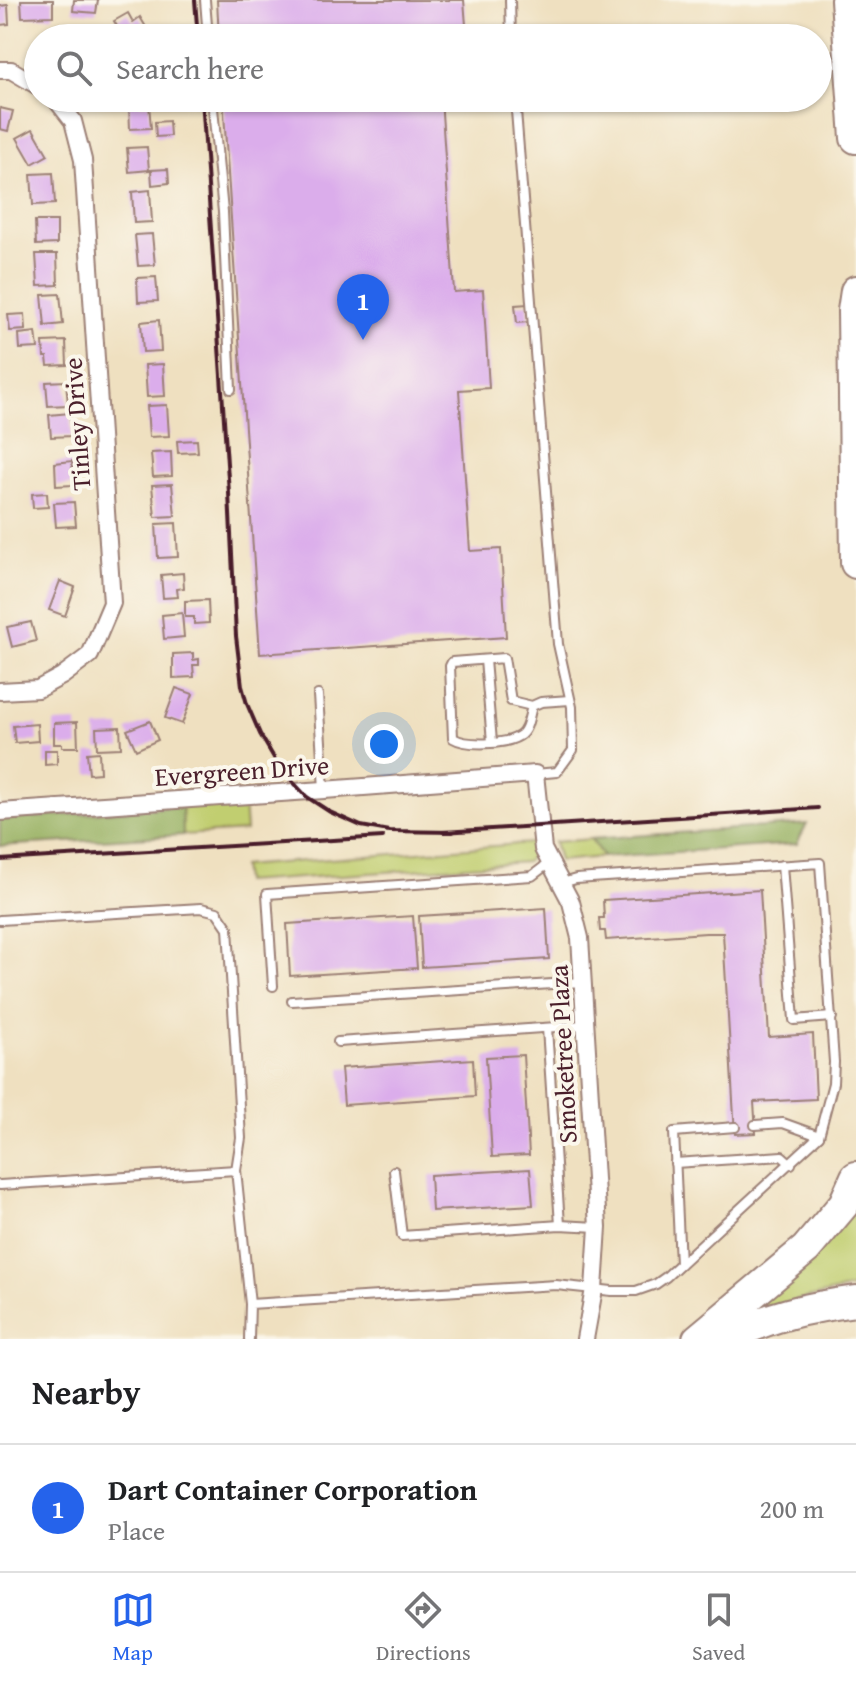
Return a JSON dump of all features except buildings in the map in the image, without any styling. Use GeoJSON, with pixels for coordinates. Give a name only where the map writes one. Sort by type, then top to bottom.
{"type":"FeatureCollection","features":[{"type":"Feature","properties":{"kind":"highway"},"geometry":{"type":"LineString","coordinates":[[846,0],[856,138]]}},
{"type":"Feature","properties":{"kind":"highway"},"geometry":{"type":"LineString","coordinates":[[856,291],[853,311],[856,563]]}},
{"type":"Feature","properties":{"kind":"highway"},"geometry":{"type":"LineString","coordinates":[[698,1339],[806,1249],[844,1204],[856,1177]]}},
{"type":"Feature","properties":{"kind":"highway"},"geometry":{"type":"LineString","coordinates":[[726,1339],[773,1318],[856,1301]]}},
{"type":"Feature","properties":{"kind":"highway"},"geometry":{"type":"LineString","coordinates":[[761,1339],[803,1327],[856,1319]]}},
{"type":"Feature","properties":{"kind":"street"},"geometry":{"type":"LineString","coordinates":[[0,70],[11,70],[24,78]]}},
{"type":"Feature","properties":{"kind":"street","name":"Tinley Drive"},"geometry":{"type":"LineString","coordinates":[[2,691],[38,689],[90,655],[112,603],[83,160],[73,121],[66,112]]}},
{"type":"Feature","properties":{"kind":"street","name":"Evergreen Drive"},"geometry":{"type":"LineString","coordinates":[[0,812],[535,774]]}},
{"type":"Feature","properties":{"kind":"street","name":"Smoketree Plaza"},"geometry":{"type":"LineString","coordinates":[[535,774],[543,849],[571,902],[580,938],[598,1227],[594,1289],[585,1339]]}},
{"type":"Feature","properties":{"kind":"lane"},"geometry":{"type":"LineString","coordinates":[[205,0],[207,24]]}},
{"type":"Feature","properties":{"kind":"lane"},"geometry":{"type":"LineString","coordinates":[[510,0],[511,24]]}},
{"type":"Feature","properties":{"kind":"lane"},"geometry":{"type":"LineString","coordinates":[[213,112],[223,212],[231,389]]}},
{"type":"Feature","properties":{"kind":"lane"},"geometry":{"type":"LineString","coordinates":[[516,112],[558,644],[570,700],[573,750],[557,772],[535,774]]}},
{"type":"Feature","properties":{"kind":"lane"},"geometry":{"type":"LineString","coordinates":[[532,706],[526,729],[519,736],[499,742],[460,742],[453,738],[452,662],[504,658],[511,701],[532,706],[541,702],[570,700]]}},
{"type":"Feature","properties":{"kind":"lane"},"geometry":{"type":"LineString","coordinates":[[485,660],[492,742]]}},
{"type":"Feature","properties":{"kind":"lane"},"geometry":{"type":"LineString","coordinates":[[318,695],[324,790]]}},
{"type":"Feature","properties":{"kind":"lane"},"geometry":{"type":"LineString","coordinates":[[273,986],[267,894],[532,876],[549,863]]}},
{"type":"Feature","properties":{"kind":"lane"},"geometry":{"type":"LineString","coordinates":[[250,1304],[556,1285],[636,1291],[656,1284],[680,1264],[819,1136],[833,1083],[832,1017],[820,863],[576,879],[561,884]]}},
{"type":"Feature","properties":{"kind":"lane"},"geometry":{"type":"LineString","coordinates":[[782,865],[794,1020],[832,1017]]}},
{"type":"Feature","properties":{"kind":"lane"},"geometry":{"type":"LineString","coordinates":[[0,920],[201,908],[217,912],[228,928],[241,1138],[236,1170],[250,1304],[249,1339]]}},
{"type":"Feature","properties":{"kind":"lane"},"geometry":{"type":"LineString","coordinates":[[292,1001],[583,981]]}},
{"type":"Feature","properties":{"kind":"lane"},"geometry":{"type":"LineString","coordinates":[[338,1042],[585,1025]]}},
{"type":"Feature","properties":{"kind":"lane"},"geometry":{"type":"LineString","coordinates":[[547,1028],[560,1225]]}},
{"type":"Feature","properties":{"kind":"lane"},"geometry":{"type":"LineString","coordinates":[[755,1125],[783,1123],[819,1136]]}},
{"type":"Feature","properties":{"kind":"lane"},"geometry":{"type":"LineString","coordinates":[[680,1264],[674,1132],[735,1127]]}},
{"type":"Feature","properties":{"kind":"lane"},"geometry":{"type":"LineString","coordinates":[[675,1163],[782,1156],[791,1164]]}},
{"type":"Feature","properties":{"kind":"lane"},"geometry":{"type":"LineString","coordinates":[[0,1185],[236,1170]]}},
{"type":"Feature","properties":{"kind":"lane"},"geometry":{"type":"LineString","coordinates":[[394,1171],[402,1236],[560,1225],[598,1227]]}},
{"type":"Feature","properties":{"kind":"green space"},"geometry":{"type":"Polygon","coordinates":[[[244,802],[246,831],[183,835],[182,806],[244,802]]]}},
{"type":"Feature","properties":{"kind":"green space"},"geometry":{"type":"Polygon","coordinates":[[[182,806],[183,835],[0,846],[0,820],[182,806]]]}},
{"type":"Feature","properties":{"kind":"green space"},"geometry":{"type":"Polygon","coordinates":[[[807,824],[797,844],[603,857],[591,839],[807,824]]]}},
{"type":"Feature","properties":{"kind":"green space"},"geometry":{"type":"Polygon","coordinates":[[[591,839],[603,857],[559,861],[554,842],[591,839]]]}},
{"type":"Feature","properties":{"kind":"green space"},"geometry":{"type":"Polygon","coordinates":[[[531,843],[532,854],[526,862],[244,882],[242,866],[531,843]]]}},
{"type":"Feature","properties":{"kind":"green space"},"geometry":{"type":"Polygon","coordinates":[[[856,1203],[856,1287],[750,1311],[856,1203]]]}},
{"type":"Feature","properties":{"kind":"railway"},"geometry":{"type":"LineString","coordinates":[[195,0],[197,24]]}},
{"type":"Feature","properties":{"kind":"railway"},"geometry":{"type":"LineString","coordinates":[[203,112],[236,636],[247,704],[280,768],[307,797],[330,812],[361,826],[389,831],[453,832]]}},
{"type":"Feature","properties":{"kind":"railway"},"geometry":{"type":"LineString","coordinates":[[443,832],[818,808]]}},
{"type":"Feature","properties":{"kind":"railway"},"geometry":{"type":"LineString","coordinates":[[0,860],[383,837]]}},
{"type":"Feature","properties":{"kind":"place","name":"Dart Container Corporation"},"geometry":{"type":"Point","coordinates":[363,340]}}]}
